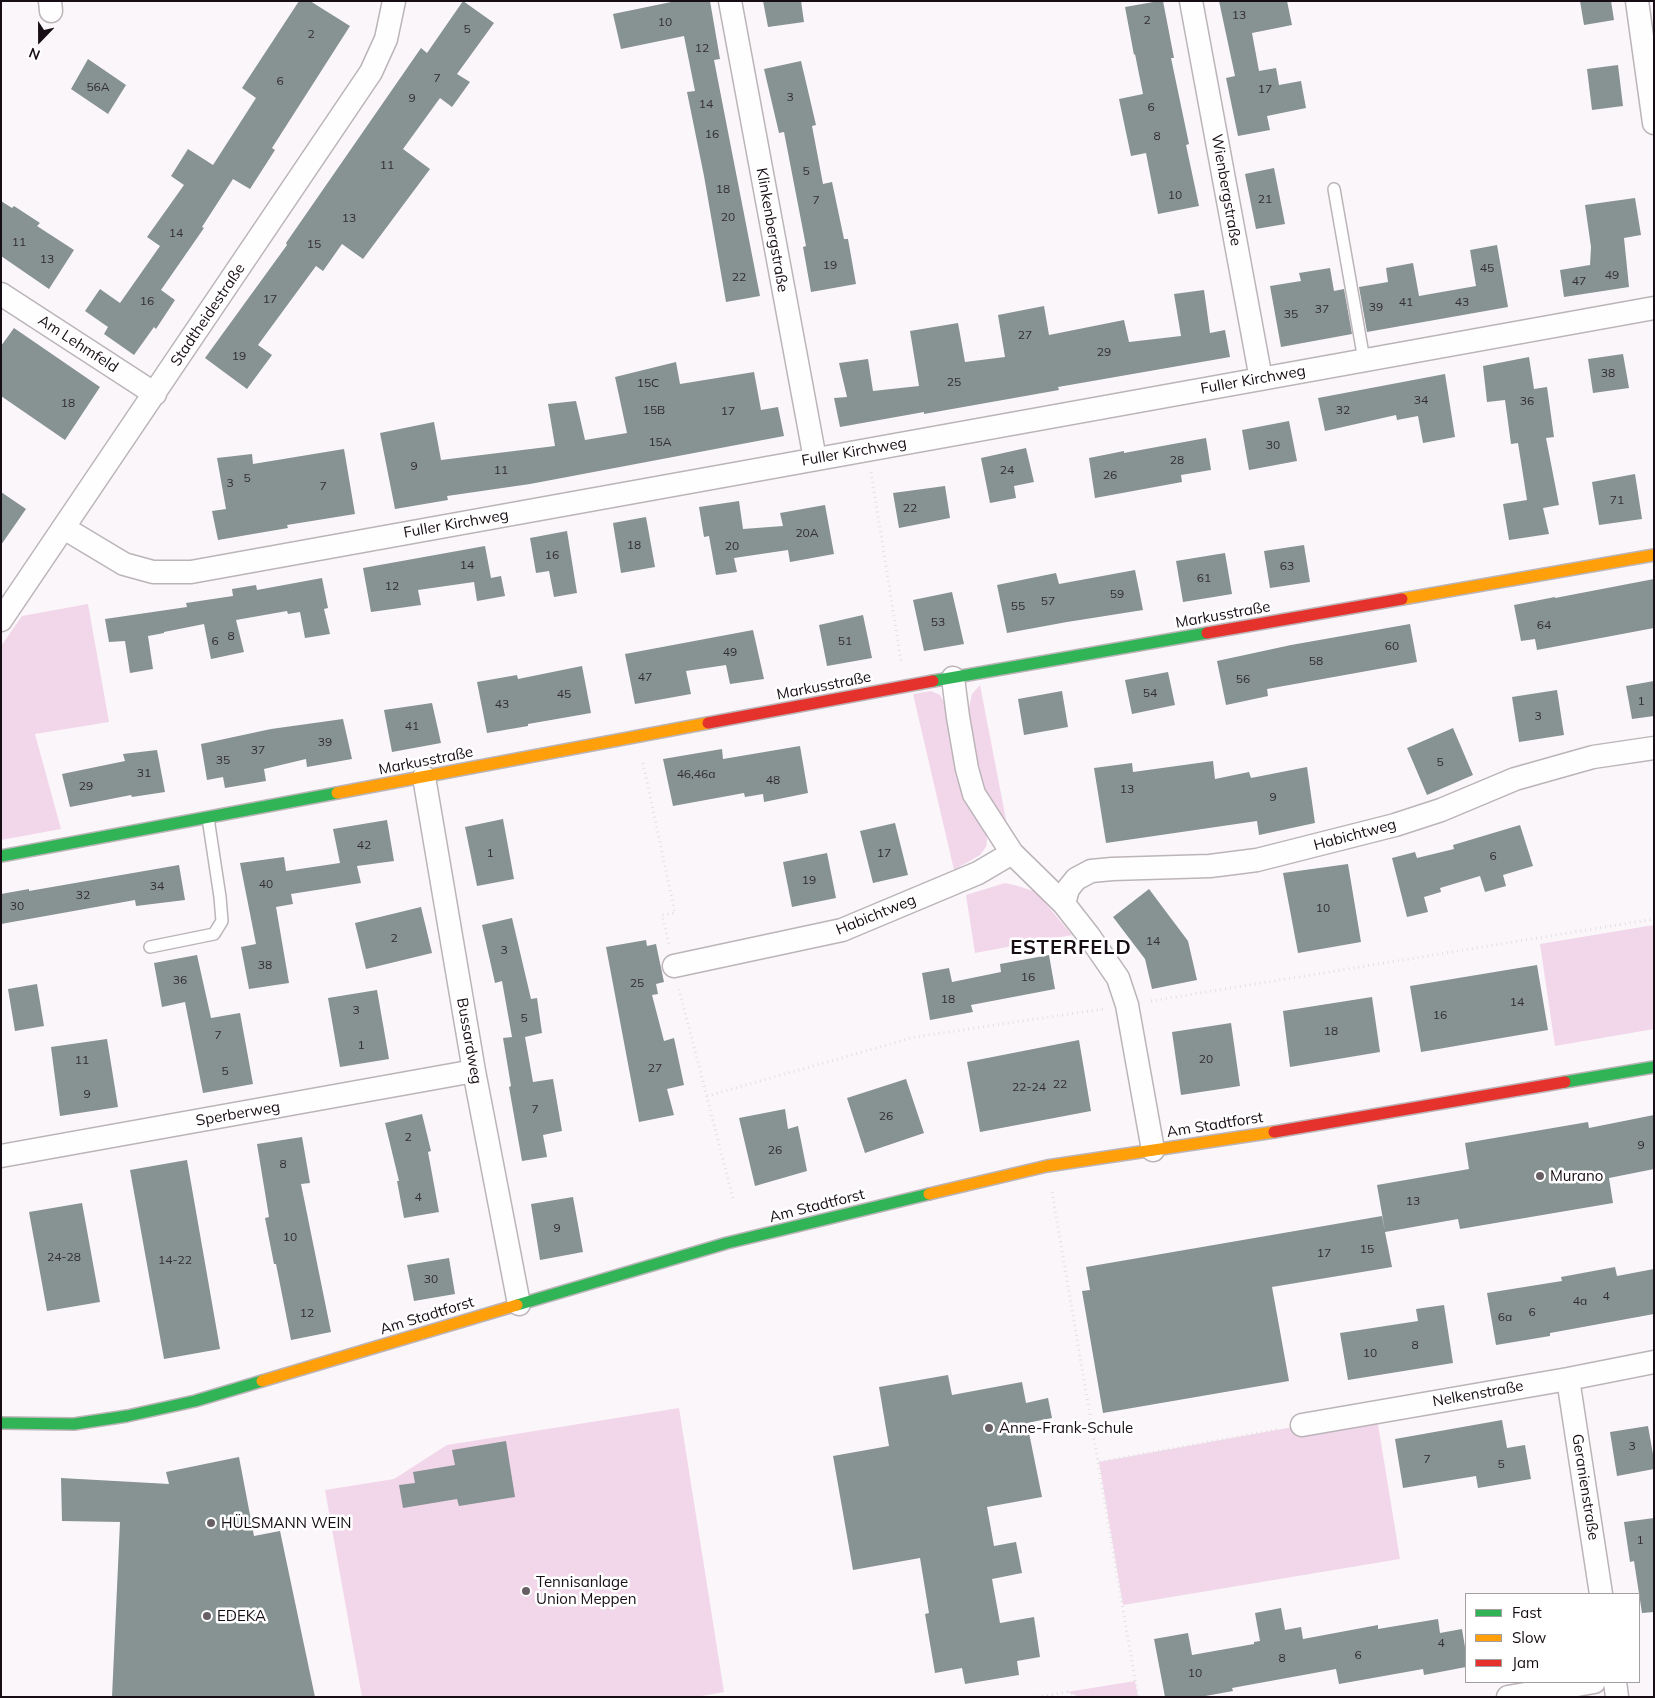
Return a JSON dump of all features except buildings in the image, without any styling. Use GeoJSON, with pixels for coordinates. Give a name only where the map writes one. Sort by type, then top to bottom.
{"type":"FeatureCollection","features":[{"type":"Feature","properties":{"kind":"street","name":"Stadtheidestraße"},"geometry":{"type":"LineString","coordinates":[[1,620],[371,72],[386,39],[394,1]]}},
{"type":"Feature","properties":{"kind":"street","name":"Klinkenbergstraße"},"geometry":{"type":"LineString","coordinates":[[730,1],[815,459]]}},
{"type":"Feature","properties":{"kind":"street","name":"Wienbergstraße"},"geometry":{"type":"LineString","coordinates":[[1191,1],[1261,379]]}},
{"type":"Feature","properties":{"kind":"street"},"geometry":{"type":"LineString","coordinates":[[1636,1],[1654,123]]}},
{"type":"Feature","properties":{"kind":"street","name":"Am Lehmfeld"},"geometry":{"type":"LineString","coordinates":[[1,294],[155,394]]}},
{"type":"Feature","properties":{"kind":"street","name":"Fuller Kirchweg"},"geometry":{"type":"LineString","coordinates":[[64,528],[124,564],[153,572],[191,572],[1654,308]]}},
{"type":"Feature","properties":{"kind":"street","name":"Markusstraße"},"geometry":{"type":"LineString","coordinates":[[1,856],[905,686],[1654,555]]}},
{"type":"Feature","properties":{"kind":"street"},"geometry":{"type":"LineString","coordinates":[[953,678],[959,726],[974,794],[1012,853],[1064,904],[1118,978],[1127,1005],[1153,1150]]}},
{"type":"Feature","properties":{"kind":"street","name":"Habichtweg"},"geometry":{"type":"LineString","coordinates":[[1064,904],[1068,889],[1076,879],[1091,871],[1210,866],[1257,860],[1395,825],[1441,810],[1524,776],[1593,757],[1654,748]]}},
{"type":"Feature","properties":{"kind":"street","name":"Bussardweg"},"geometry":{"type":"LineString","coordinates":[[424,777],[474,1071],[519,1304]]}},
{"type":"Feature","properties":{"kind":"street","name":"Habichtweg"},"geometry":{"type":"LineString","coordinates":[[674,966],[842,930],[978,873],[1012,853]]}},
{"type":"Feature","properties":{"kind":"street","name":"Am Stadtforst"},"geometry":{"type":"LineString","coordinates":[[1,1423],[74,1424],[127,1416],[195,1401],[727,1243],[1048,1166],[1268,1133],[1654,1067]]}},
{"type":"Feature","properties":{"kind":"street","name":"Sperberweg"},"geometry":{"type":"LineString","coordinates":[[1,1156],[474,1071]]}},
{"type":"Feature","properties":{"kind":"street","name":"Nelkenstraße"},"geometry":{"type":"LineString","coordinates":[[1302,1425],[1568,1379],[1654,1362]]}},
{"type":"Feature","properties":{"kind":"street","name":"Geranienstraße"},"geometry":{"type":"LineString","coordinates":[[1568,1379],[1601,1593]]}},
{"type":"Feature","properties":{"kind":"street"},"geometry":{"type":"LineString","coordinates":[[1508,1697],[1588,1683]]}},
{"type":"Feature","properties":{"kind":"street"},"geometry":{"type":"LineString","coordinates":[[1614,1683],[1617,1697]]}},
{"type":"Feature","properties":{"kind":"lane"},"geometry":{"type":"LineString","coordinates":[[1334,189],[1364,360]]}},
{"type":"Feature","properties":{"kind":"lane"},"geometry":{"type":"LineString","coordinates":[[150,947],[214,934],[222,920],[208,818]]}},
{"type":"Feature","properties":{"kind":"path"},"geometry":{"type":"LineString","coordinates":[[868,450],[905,686]]}},
{"type":"Feature","properties":{"kind":"path"},"geometry":{"type":"LineString","coordinates":[[707,1096],[915,1037],[1127,1005],[1654,919]]}},
{"type":"Feature","properties":{"kind":"path"},"geometry":{"type":"LineString","coordinates":[[1048,1166],[1138,1697]]}},
{"type":"Feature","properties":{"kind":"path"},"geometry":{"type":"LineString","coordinates":[[1098,1462],[1302,1425]]}},
{"type":"Feature","properties":{"kind":"path"},"geometry":{"type":"LineString","coordinates":[[1037,1697],[1067,1692],[1081,1697]]}},
{"type":"Feature","properties":{"kind":"shaded area"},"geometry":{"type":"Polygon","coordinates":[[[88,604],[109,722],[35,734],[61,829],[1,840],[1,646],[22,616],[88,604]]]}},
{"type":"Feature","properties":{"kind":"shaded area"},"geometry":{"type":"Polygon","coordinates":[[[980,685],[1008,830],[986,798],[977,771],[968,712],[972,694],[980,685]]]}},
{"type":"Feature","properties":{"kind":"shaded area"},"geometry":{"type":"Polygon","coordinates":[[[931,691],[940,695],[945,704],[952,752],[966,800],[985,831],[987,839],[986,847],[980,855],[954,870],[913,694],[931,691]]]}},
{"type":"Feature","properties":{"kind":"shaded area"},"geometry":{"type":"Polygon","coordinates":[[[1005,883],[1036,892],[1072,935],[975,953],[966,895],[1005,883]]]}},
{"type":"Feature","properties":{"kind":"shaded area"},"geometry":{"type":"Polygon","coordinates":[[[1654,925],[1654,1029],[1555,1046],[1540,944],[1654,925]]]}},
{"type":"Feature","properties":{"kind":"shaded area","name":"Tennisanlage Union Meppen"},"geometry":{"type":"Polygon","coordinates":[[[679,1408],[724,1692],[696,1697],[362,1697],[325,1490],[394,1479],[447,1445],[679,1408]]]}},
{"type":"Feature","properties":{"kind":"shaded area"},"geometry":{"type":"Polygon","coordinates":[[[1376,1412],[1400,1559],[1123,1605],[1099,1462],[1376,1412]]]}},
{"type":"Feature","properties":{"kind":"shaded area"},"geometry":{"type":"Polygon","coordinates":[[[1135,1681],[1138,1697],[1080,1697],[1067,1692],[1135,1681]]]}},
{"type":"Feature","properties":{"kind":"traffic: fast"},"geometry":{"type":"LineString","coordinates":[[933,681],[1207,633]]}},
{"type":"Feature","properties":{"kind":"traffic: fast"},"geometry":{"type":"LineString","coordinates":[[1,856],[337,793]]}},
{"type":"Feature","properties":{"kind":"traffic: fast"},"geometry":{"type":"LineString","coordinates":[[1565,1082],[1654,1067]]}},
{"type":"Feature","properties":{"kind":"traffic: fast"},"geometry":{"type":"LineString","coordinates":[[517,1305],[727,1243],[929,1194]]}},
{"type":"Feature","properties":{"kind":"traffic: fast"},"geometry":{"type":"LineString","coordinates":[[1,1423],[74,1424],[127,1416],[195,1401],[262,1381]]}},
{"type":"Feature","properties":{"kind":"traffic: slow"},"geometry":{"type":"LineString","coordinates":[[1402,599],[1654,555]]}},
{"type":"Feature","properties":{"kind":"traffic: slow"},"geometry":{"type":"LineString","coordinates":[[337,793],[708,723]]}},
{"type":"Feature","properties":{"kind":"traffic: slow"},"geometry":{"type":"LineString","coordinates":[[929,1194],[1047,1166],[1274,1132]]}},
{"type":"Feature","properties":{"kind":"traffic: slow"},"geometry":{"type":"LineString","coordinates":[[262,1381],[517,1305]]}},
{"type":"Feature","properties":{"kind":"traffic: jam"},"geometry":{"type":"LineString","coordinates":[[1207,633],[1402,599]]}},
{"type":"Feature","properties":{"kind":"traffic: jam"},"geometry":{"type":"LineString","coordinates":[[708,723],[933,681]]}},
{"type":"Feature","properties":{"kind":"traffic: jam"},"geometry":{"type":"LineString","coordinates":[[1274,1132],[1565,1082]]}},
{"type":"Feature","properties":{"kind":"place","name":"Murano"},"geometry":{"type":"Point","coordinates":[1540,1176]}},
{"type":"Feature","properties":{"kind":"place","name":"Anne-Frank-Schule"},"geometry":{"type":"Point","coordinates":[989,1428]}},
{"type":"Feature","properties":{"kind":"place","name":"HÜLSMANN WEIN"},"geometry":{"type":"Point","coordinates":[211,1523]}},
{"type":"Feature","properties":{"kind":"place","name":"Tennisanlage Union Meppen"},"geometry":{"type":"Point","coordinates":[526,1591]}},
{"type":"Feature","properties":{"kind":"place","name":"EDEKA"},"geometry":{"type":"Point","coordinates":[207,1616]}},
{"type":"Feature","properties":{"kind":"district","name":"ESTERFELD"},"geometry":{"type":"Point","coordinates":[1071,948]}}]}
